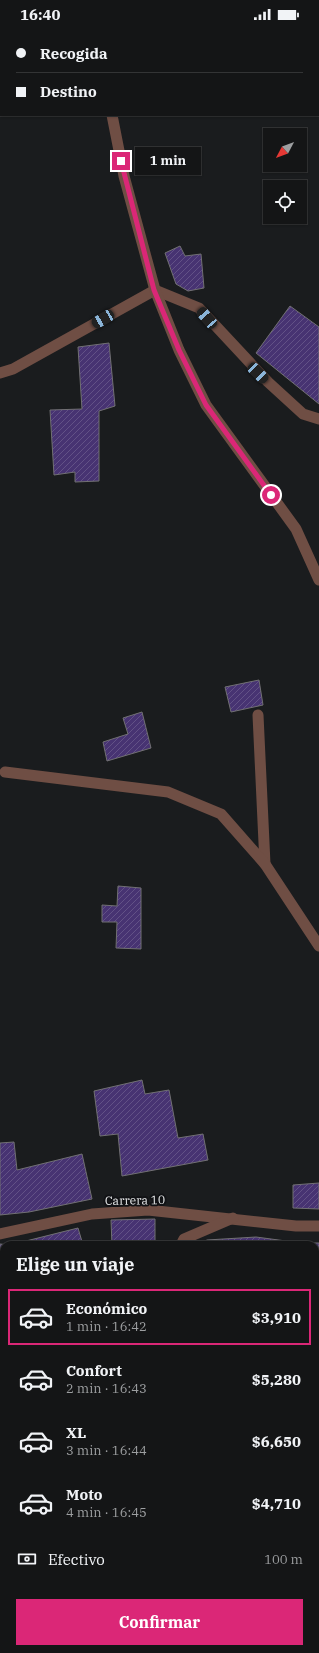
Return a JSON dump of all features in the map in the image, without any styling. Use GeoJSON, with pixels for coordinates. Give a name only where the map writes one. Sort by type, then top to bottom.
{"type":"FeatureCollection","features":[{"type":"Feature","properties":{"kind":"street"},"geometry":{"type":"LineString","coordinates":[[112,116],[124,176],[154,290],[179,350],[206,405],[296,529],[319,580]]}},
{"type":"Feature","properties":{"kind":"street"},"geometry":{"type":"LineString","coordinates":[[0,373],[26,362],[154,290]]}},
{"type":"Feature","properties":{"kind":"street"},"geometry":{"type":"LineString","coordinates":[[154,290],[199,308],[231,345],[303,414],[319,419]]}},
{"type":"Feature","properties":{"kind":"street"},"geometry":{"type":"LineString","coordinates":[[258,715],[265,864]]}},
{"type":"Feature","properties":{"kind":"street"},"geometry":{"type":"LineString","coordinates":[[5,772],[168,792],[221,814],[265,864],[319,946]]}},
{"type":"Feature","properties":{"kind":"street","name":"Carrera 10"},"geometry":{"type":"LineString","coordinates":[[0,1234],[99,1213],[148,1210],[296,1226],[319,1226]]}},
{"type":"Feature","properties":{"kind":"street"},"geometry":{"type":"LineString","coordinates":[[183,1241],[184,1239],[233,1218]]}},
{"type":"Feature","properties":{"kind":"building"},"geometry":{"type":"Polygon","coordinates":[[[180,246],[185,256],[201,254],[204,288],[188,291],[176,284],[165,253],[180,246]]]}},
{"type":"Feature","properties":{"kind":"building"},"geometry":{"type":"Polygon","coordinates":[[[290,306],[319,327],[319,404],[256,353],[290,306]]]}},
{"type":"Feature","properties":{"kind":"building"},"geometry":{"type":"Polygon","coordinates":[[[109,343],[115,406],[99,411],[99,481],[75,482],[75,472],[54,475],[50,410],[82,409],[78,347],[109,343]]]}},
{"type":"Feature","properties":{"kind":"building"},"geometry":{"type":"Polygon","coordinates":[[[259,680],[263,705],[231,712],[225,687],[259,680]]]}},
{"type":"Feature","properties":{"kind":"building"},"geometry":{"type":"Polygon","coordinates":[[[142,712],[151,748],[107,761],[103,742],[128,734],[123,718],[142,712]]]}},
{"type":"Feature","properties":{"kind":"building"},"geometry":{"type":"Polygon","coordinates":[[[118,886],[141,888],[141,949],[116,948],[117,922],[102,922],[102,905],[117,906],[118,886]]]}},
{"type":"Feature","properties":{"kind":"building"},"geometry":{"type":"Polygon","coordinates":[[[142,1080],[145,1094],[169,1090],[178,1138],[203,1134],[208,1160],[122,1176],[118,1134],[100,1136],[94,1091],[142,1080]]]}},
{"type":"Feature","properties":{"kind":"building"},"geometry":{"type":"Polygon","coordinates":[[[14,1142],[17,1170],[82,1154],[92,1199],[29,1212],[0,1215],[0,1143],[14,1142]]]}},
{"type":"Feature","properties":{"kind":"building"},"geometry":{"type":"Polygon","coordinates":[[[319,1183],[319,1209],[293,1208],[293,1185],[319,1183]]]}},
{"type":"Feature","properties":{"kind":"building"},"geometry":{"type":"Polygon","coordinates":[[[155,1219],[155,1241],[112,1241],[111,1220],[155,1219]]]}},
{"type":"Feature","properties":{"kind":"building"},"geometry":{"type":"Polygon","coordinates":[[[78,1228],[82,1241],[26,1241],[78,1228]]]}},
{"type":"Feature","properties":{"kind":"building"},"geometry":{"type":"Polygon","coordinates":[[[256,1237],[286,1241],[205,1241],[256,1237]]]}},
{"type":"Feature","properties":{"kind":"route"},"geometry":{"type":"LineString","coordinates":[[121,161],[154,290],[179,350],[206,405],[271,495]]}}]}
